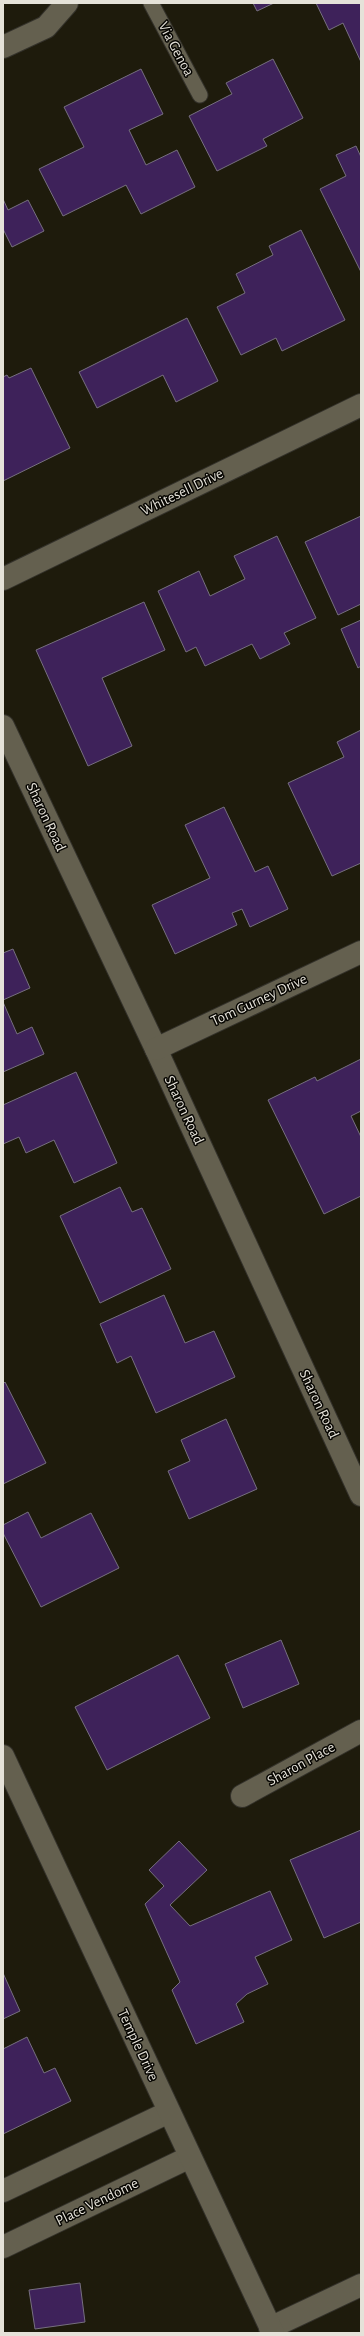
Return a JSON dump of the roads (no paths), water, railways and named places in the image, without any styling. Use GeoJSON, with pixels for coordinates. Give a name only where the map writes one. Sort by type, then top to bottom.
{"type":"FeatureCollection","features":[{"type":"Feature","properties":{"kind":"street"},"geometry":{"type":"LineString","coordinates":[[3,47],[46,27],[67,3]]}},
{"type":"Feature","properties":{"kind":"street","name":"Whitesell Drive"},"geometry":{"type":"LineString","coordinates":[[3,579],[361,405]]}},
{"type":"Feature","properties":{"kind":"street","name":"Sharon Road"},"geometry":{"type":"LineString","coordinates":[[3,726],[156,1049],[361,1495]]}},
{"type":"Feature","properties":{"kind":"street","name":"Tom Gurney Drive"},"geometry":{"type":"LineString","coordinates":[[156,1049],[361,952]]}},
{"type":"Feature","properties":{"kind":"street","name":"Sharon Place"},"geometry":{"type":"LineString","coordinates":[[242,1796],[361,1731]]}},
{"type":"Feature","properties":{"kind":"street","name":"Temple Drive"},"geometry":{"type":"LineString","coordinates":[[3,1756],[272,2330]]}},
{"type":"Feature","properties":{"kind":"street"},"geometry":{"type":"LineString","coordinates":[[3,2191],[169,2112]]}},
{"type":"Feature","properties":{"kind":"street","name":"Place Vendome"},"geometry":{"type":"LineString","coordinates":[[3,2247],[190,2157]]}},
{"type":"Feature","properties":{"kind":"street"},"geometry":{"type":"LineString","coordinates":[[272,2330],[361,2285]]}},
{"type":"Feature","properties":{"kind":"lane","name":"Via Genoa"},"geometry":{"type":"LineString","coordinates":[[151,3],[200,95]]}}]}
